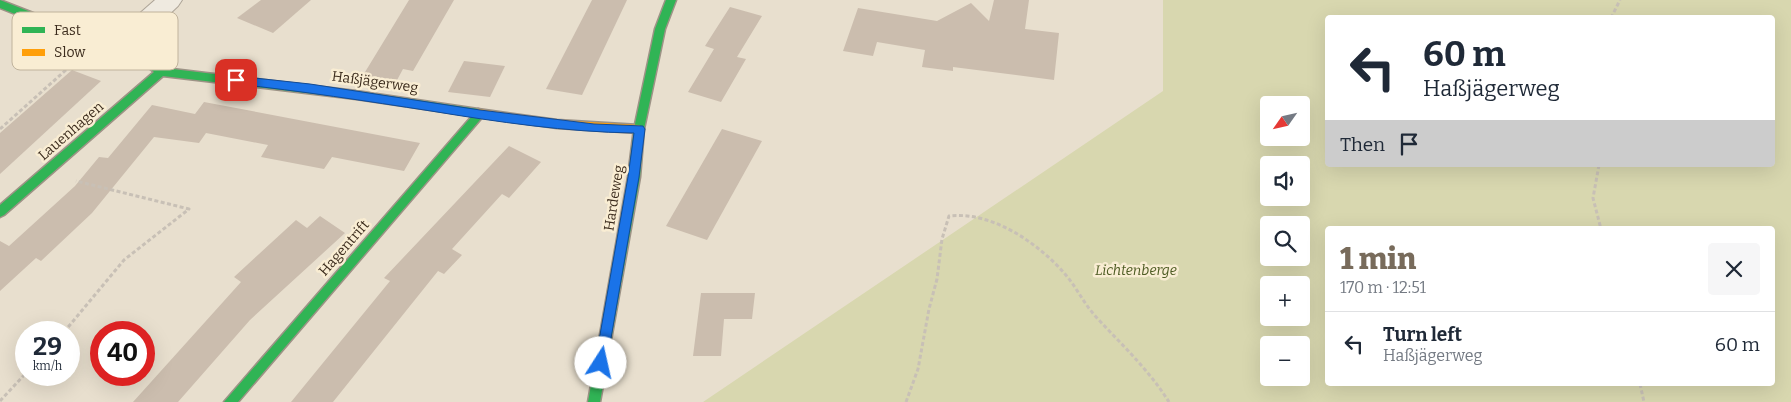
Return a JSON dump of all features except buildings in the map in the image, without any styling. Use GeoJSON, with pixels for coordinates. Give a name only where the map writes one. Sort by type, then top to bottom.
{"type":"FeatureCollection","features":[{"type":"Feature","properties":{"kind":"street"},"geometry":{"type":"LineString","coordinates":[[154,12],[170,0]]}},
{"type":"Feature","properties":{"kind":"street","name":"Hardeweg"},"geometry":{"type":"LineString","coordinates":[[594,402],[634,177],[640,129],[660,29],[671,0]]}},
{"type":"Feature","properties":{"kind":"street","name":"Haßjägerweg"},"geometry":{"type":"LineString","coordinates":[[0,4],[20,12]]}},
{"type":"Feature","properties":{"kind":"street","name":"Haßjägerweg"},"geometry":{"type":"LineString","coordinates":[[159,70],[161,72],[310,88],[480,114],[594,128],[640,129]]}},
{"type":"Feature","properties":{"kind":"street","name":"Lauenhagen"},"geometry":{"type":"LineString","coordinates":[[0,212],[161,72]]}},
{"type":"Feature","properties":{"kind":"street","name":"Hagentrift"},"geometry":{"type":"LineString","coordinates":[[230,402],[480,114]]}},
{"type":"Feature","properties":{"kind":"path"},"geometry":{"type":"LineString","coordinates":[[1612,15],[1620,0]]}},
{"type":"Feature","properties":{"kind":"path"},"geometry":{"type":"LineString","coordinates":[[0,128],[76,70]]}},
{"type":"Feature","properties":{"kind":"path"},"geometry":{"type":"LineString","coordinates":[[1599,167],[1593,198],[1600,226]]}},
{"type":"Feature","properties":{"kind":"path"},"geometry":{"type":"LineString","coordinates":[[45,173],[190,209],[124,260],[73,321]]}},
{"type":"Feature","properties":{"kind":"path"},"geometry":{"type":"LineString","coordinates":[[906,402],[923,350],[928,312],[936,283],[942,228],[949,216],[959,213],[978,216],[1010,230],[1035,248],[1063,273],[1094,314],[1157,381],[1169,402]]}},
{"type":"Feature","properties":{"kind":"path"},"geometry":{"type":"LineString","coordinates":[[0,401],[15,385]]}},
{"type":"Feature","properties":{"kind":"path"},"geometry":{"type":"LineString","coordinates":[[1640,386],[1644,402]]}},
{"type":"Feature","properties":{"kind":"green space","name":"Lichtenberge"},"geometry":{"type":"Polygon","coordinates":[[[1163,0],[1791,0],[1791,402],[703,402],[1163,91],[1163,0]]]}},
{"type":"Feature","properties":{"kind":"traffic: fast"},"geometry":{"type":"LineString","coordinates":[[594,402],[634,177],[639,129],[660,29],[671,0]]}},
{"type":"Feature","properties":{"kind":"traffic: fast"},"geometry":{"type":"LineString","coordinates":[[0,4],[20,12]]}},
{"type":"Feature","properties":{"kind":"traffic: fast"},"geometry":{"type":"LineString","coordinates":[[159,70],[161,72],[356,95],[478,113]]}},
{"type":"Feature","properties":{"kind":"traffic: fast"},"geometry":{"type":"LineString","coordinates":[[0,212],[161,72]]}},
{"type":"Feature","properties":{"kind":"traffic: fast"},"geometry":{"type":"LineString","coordinates":[[230,402],[480,114]]}},
{"type":"Feature","properties":{"kind":"traffic: slow"},"geometry":{"type":"LineString","coordinates":[[478,113],[557,124],[639,129]]}},
{"type":"Feature","properties":{"kind":"route"},"geometry":{"type":"LineString","coordinates":[[236,80],[310,88],[480,114],[594,128],[640,129],[634,177],[601,363]]}}]}
